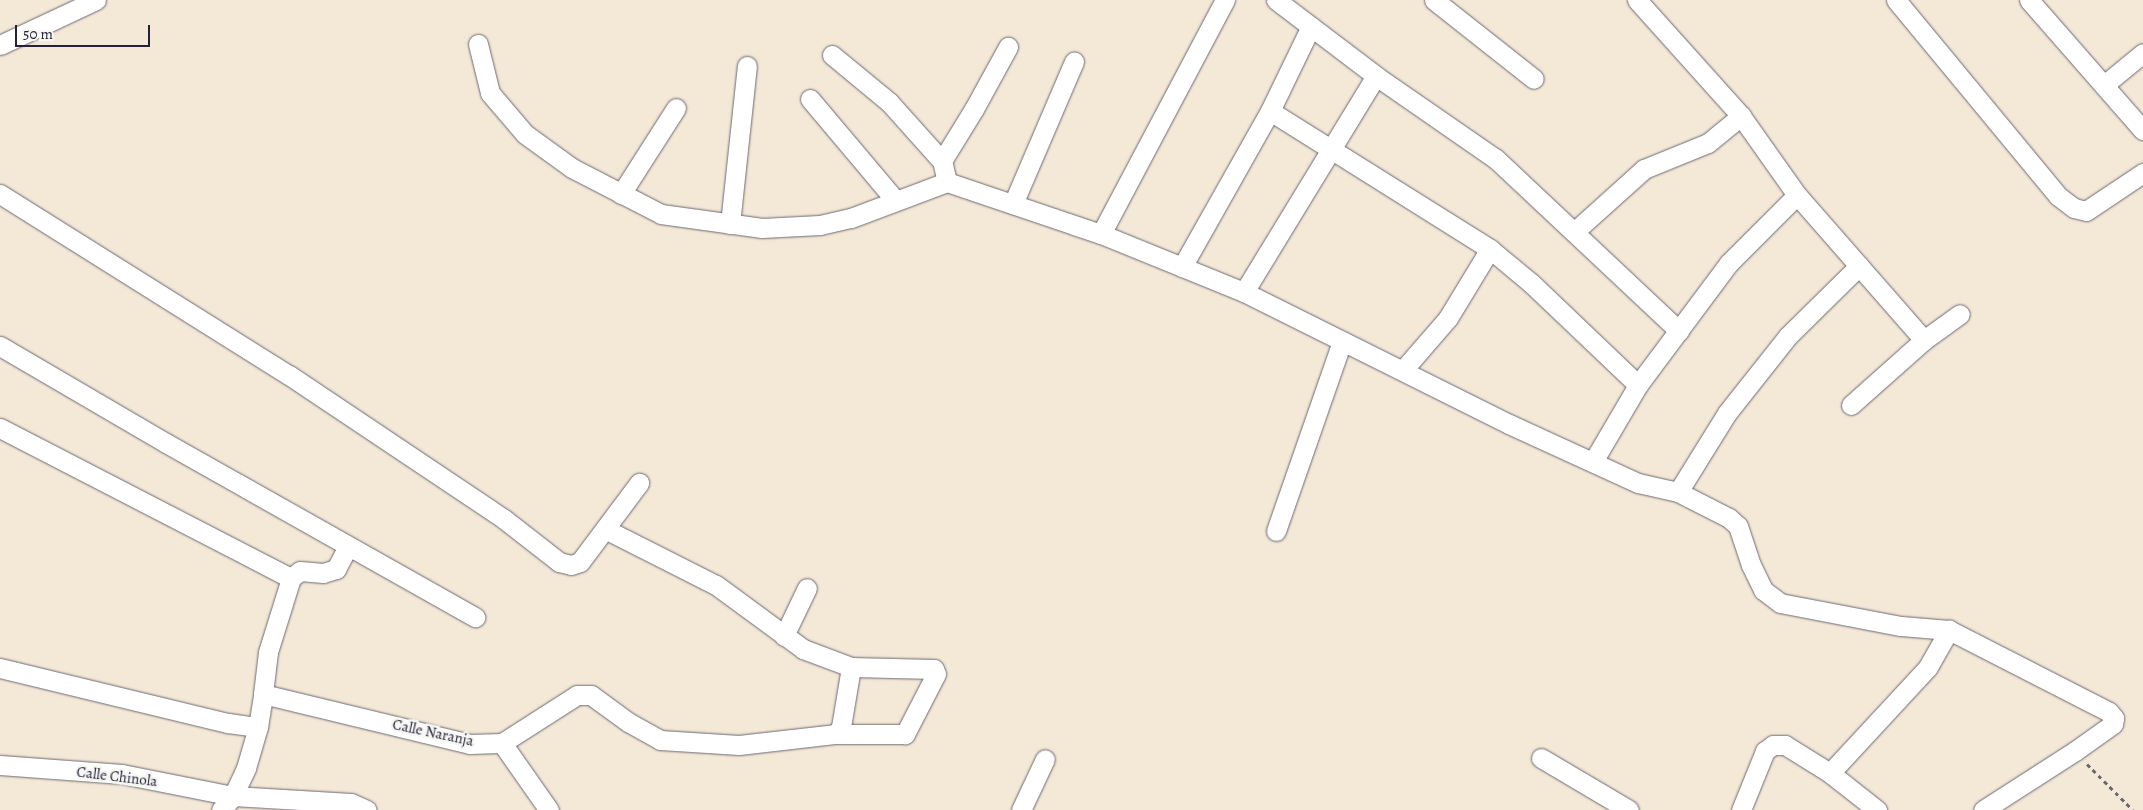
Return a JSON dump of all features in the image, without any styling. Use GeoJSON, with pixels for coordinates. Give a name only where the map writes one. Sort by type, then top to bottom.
{"type":"FeatureCollection","features":[{"type":"Feature","properties":{"kind":"street"},"geometry":{"type":"LineString","coordinates":[[0,44],[96,0]]}},
{"type":"Feature","properties":{"kind":"street"},"geometry":{"type":"LineString","coordinates":[[1101,234],[1225,0]]}},
{"type":"Feature","properties":{"kind":"street"},"geometry":{"type":"LineString","coordinates":[[1276,0],[1376,76],[1496,159],[1679,331]]}},
{"type":"Feature","properties":{"kind":"street"},"geometry":{"type":"LineString","coordinates":[[1637,0],[1741,116],[1797,195],[1924,340]]}},
{"type":"Feature","properties":{"kind":"street"},"geometry":{"type":"LineString","coordinates":[[1896,0],[2058,196],[2074,208],[2086,211],[2143,173]]}},
{"type":"Feature","properties":{"kind":"street"},"geometry":{"type":"LineString","coordinates":[[2035,2],[2143,130]]}},
{"type":"Feature","properties":{"kind":"street"},"geometry":{"type":"LineString","coordinates":[[1444,3],[1534,79]]}},
{"type":"Feature","properties":{"kind":"street"},"geometry":{"type":"LineString","coordinates":[[1182,267],[1270,111],[1311,26]]}},
{"type":"Feature","properties":{"kind":"street"},"geometry":{"type":"LineString","coordinates":[[478,44],[490,93],[525,134],[572,168],[661,214],[762,228],[820,225],[896,201],[947,182],[1101,234],[1244,292],[1509,424],[1594,460],[1638,483],[1678,492],[1729,518],[1738,526],[1750,565],[1763,590],[1780,603],[1901,626],[1949,630],[2103,708],[2114,718],[2113,724],[2075,751],[1983,810]]}},
{"type":"Feature","properties":{"kind":"street"},"geometry":{"type":"LineString","coordinates":[[942,161],[974,109],[1008,47]]}},
{"type":"Feature","properties":{"kind":"street"},"geometry":{"type":"LineString","coordinates":[[2104,85],[2143,53]]}},
{"type":"Feature","properties":{"kind":"street"},"geometry":{"type":"LineString","coordinates":[[832,55],[890,102],[942,161],[947,182]]}},
{"type":"Feature","properties":{"kind":"street"},"geometry":{"type":"LineString","coordinates":[[1013,204],[1074,62]]}},
{"type":"Feature","properties":{"kind":"street"},"geometry":{"type":"LineString","coordinates":[[730,224],[747,66]]}},
{"type":"Feature","properties":{"kind":"street"},"geometry":{"type":"LineString","coordinates":[[1244,292],[1376,76]]}},
{"type":"Feature","properties":{"kind":"street"},"geometry":{"type":"LineString","coordinates":[[810,99],[896,201]]}},
{"type":"Feature","properties":{"kind":"street"},"geometry":{"type":"LineString","coordinates":[[621,194],[676,108]]}},
{"type":"Feature","properties":{"kind":"street"},"geometry":{"type":"LineString","coordinates":[[1270,111],[1332,148],[1490,250],[1531,283],[1638,385]]}},
{"type":"Feature","properties":{"kind":"street"},"geometry":{"type":"LineString","coordinates":[[1574,232],[1644,169],[1708,143],[1741,116]]}},
{"type":"Feature","properties":{"kind":"street"},"geometry":{"type":"LineString","coordinates":[[0,194],[289,375],[504,519],[559,562],[571,565],[580,562],[639,483]]}},
{"type":"Feature","properties":{"kind":"street"},"geometry":{"type":"LineString","coordinates":[[1594,460],[1638,385],[1729,263],[1797,195]]}},
{"type":"Feature","properties":{"kind":"street"},"geometry":{"type":"LineString","coordinates":[[1403,370],[1448,318],[1490,250]]}},
{"type":"Feature","properties":{"kind":"street"},"geometry":{"type":"LineString","coordinates":[[1678,492],[1727,413],[1782,343],[1859,266]]}},
{"type":"Feature","properties":{"kind":"street"},"geometry":{"type":"LineString","coordinates":[[1851,405],[1924,340],[1960,314]]}},
{"type":"Feature","properties":{"kind":"street"},"geometry":{"type":"LineString","coordinates":[[1276,531],[1342,342]]}},
{"type":"Feature","properties":{"kind":"street"},"geometry":{"type":"LineString","coordinates":[[0,346],[475,617]]}},
{"type":"Feature","properties":{"kind":"street"},"geometry":{"type":"LineString","coordinates":[[0,428],[291,578]]}},
{"type":"Feature","properties":{"kind":"street"},"geometry":{"type":"LineString","coordinates":[[549,810],[502,743],[577,695],[592,695],[628,722],[660,740],[739,745],[836,734],[905,734],[936,674],[930,666],[851,667],[803,648],[716,585],[605,529]]}},
{"type":"Feature","properties":{"kind":"street"},"geometry":{"type":"LineString","coordinates":[[227,803],[258,727],[268,652],[291,578],[300,571],[323,572],[336,569],[348,546]]}},
{"type":"Feature","properties":{"kind":"street"},"geometry":{"type":"LineString","coordinates":[[784,636],[807,588]]}},
{"type":"Feature","properties":{"kind":"street"},"geometry":{"type":"LineString","coordinates":[[1830,773],[1928,667],[1949,630]]}},
{"type":"Feature","properties":{"kind":"street"},"geometry":{"type":"LineString","coordinates":[[836,734],[841,727],[851,667]]}},
{"type":"Feature","properties":{"kind":"street"},"geometry":{"type":"LineString","coordinates":[[0,668],[258,727]]}},
{"type":"Feature","properties":{"kind":"street","name":"Calle Naranja"},"geometry":{"type":"LineString","coordinates":[[263,694],[470,744],[502,743]]}},
{"type":"Feature","properties":{"kind":"street"},"geometry":{"type":"LineString","coordinates":[[1741,810],[1765,751],[1773,745],[1786,745],[1830,773],[1877,810]]}},
{"type":"Feature","properties":{"kind":"street"},"geometry":{"type":"LineString","coordinates":[[1541,758],[1629,810]]}},
{"type":"Feature","properties":{"kind":"street"},"geometry":{"type":"LineString","coordinates":[[1021,810],[1045,759]]}},
{"type":"Feature","properties":{"kind":"street","name":"Calle Chinola"},"geometry":{"type":"LineString","coordinates":[[0,765],[122,774],[227,803],[352,803],[367,810]]}},
{"type":"Feature","properties":{"kind":"path"},"geometry":{"type":"LineString","coordinates":[[2075,751],[2133,810]]}}]}
